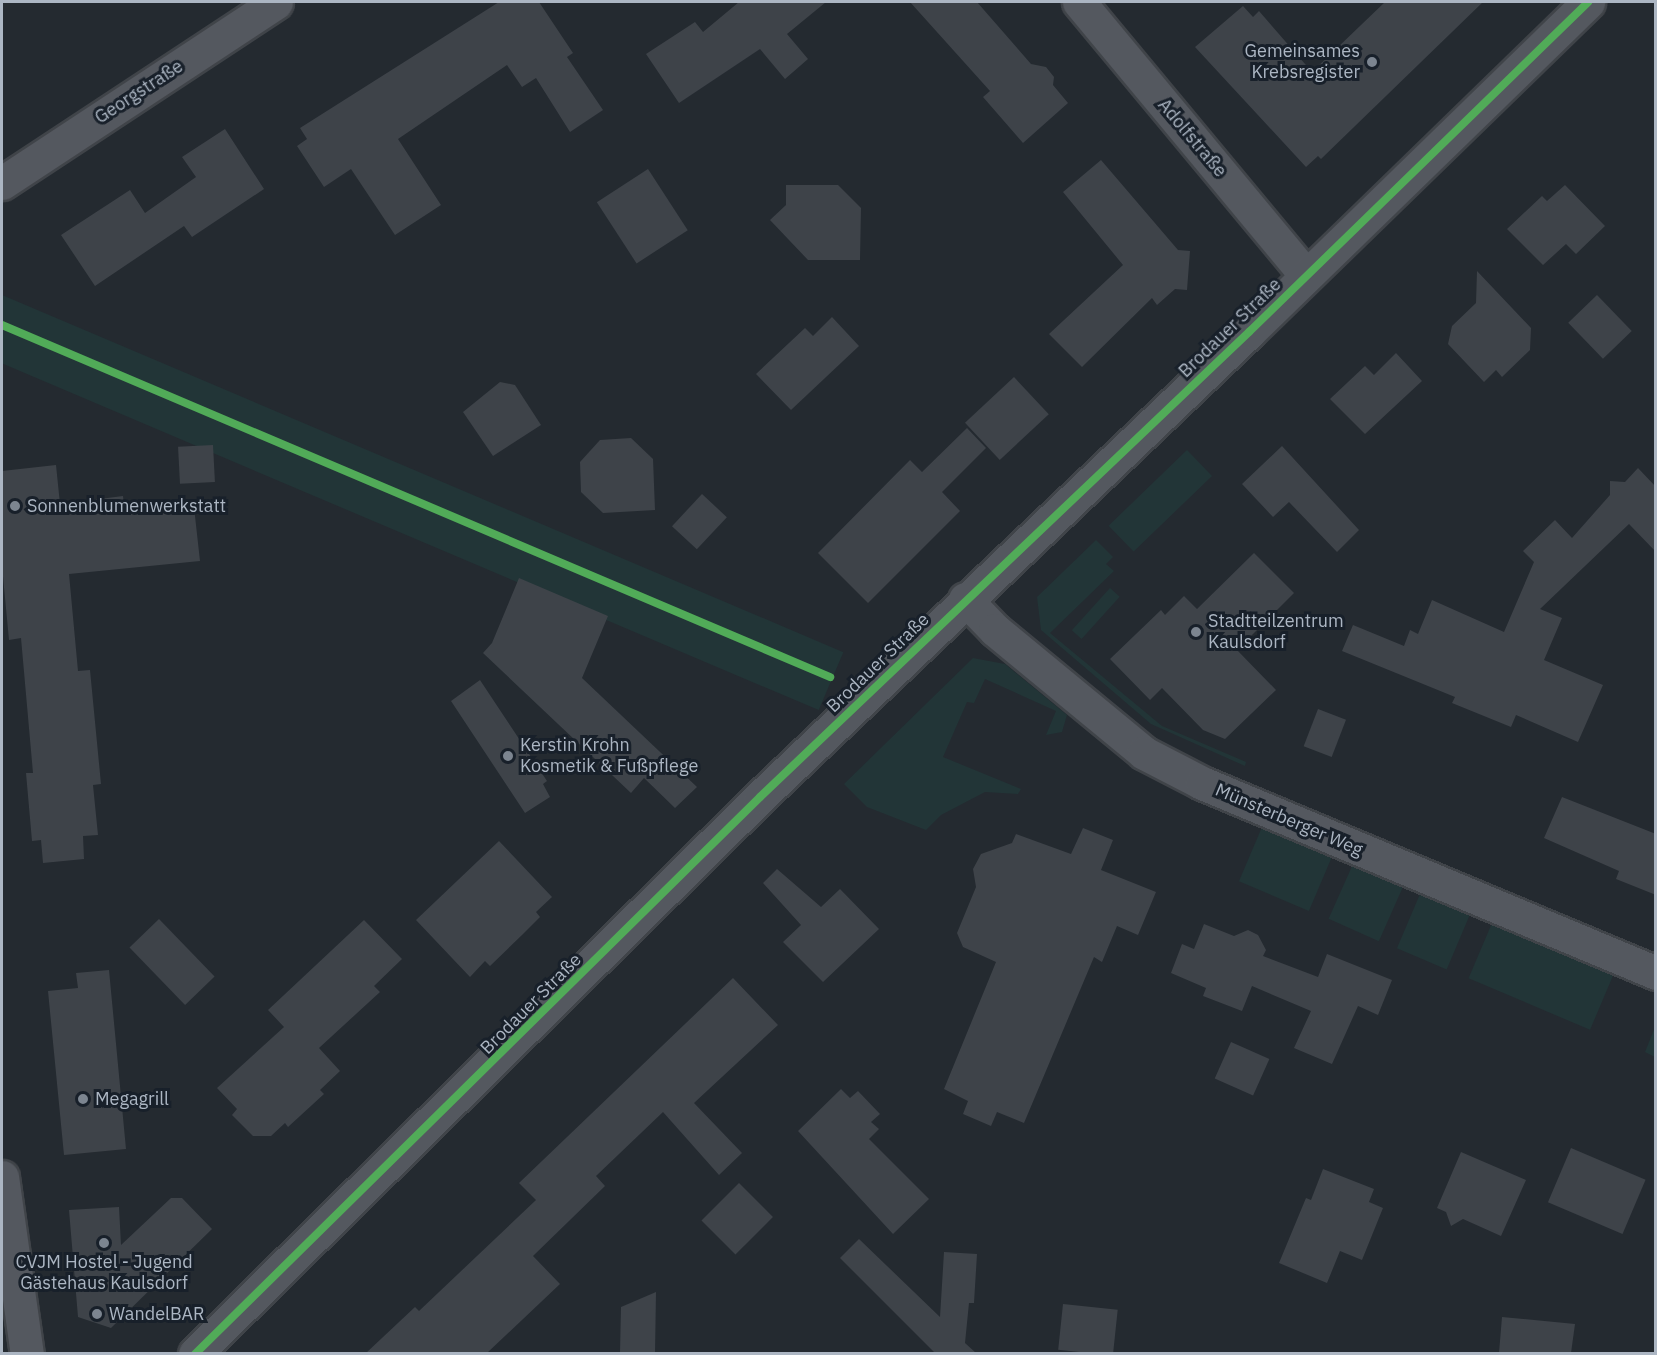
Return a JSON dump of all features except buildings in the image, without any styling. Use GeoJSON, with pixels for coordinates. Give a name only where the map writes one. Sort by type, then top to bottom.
{"type":"FeatureCollection","features":[{"type":"Feature","properties":{"kind":"street","name":"Georgstraße"},"geometry":{"type":"LineString","coordinates":[[2,183],[276,2]]}},
{"type":"Feature","properties":{"kind":"street","name":"Adolfstraße"},"geometry":{"type":"LineString","coordinates":[[1080,2],[1306,275]]}},
{"type":"Feature","properties":{"kind":"street","name":"Brodauer Straße"},"geometry":{"type":"LineString","coordinates":[[214,1348],[965,599],[1306,275],[1588,2]]}},
{"type":"Feature","properties":{"kind":"street","name":"Münsterberger Weg"},"geometry":{"type":"LineString","coordinates":[[965,599],[995,630],[1144,753],[1202,783],[1656,973]]}},
{"type":"Feature","properties":{"kind":"street"},"geometry":{"type":"LineString","coordinates":[[2,1177],[27,1353]]}},
{"type":"Feature","properties":{"kind":"shaded area"},"geometry":{"type":"Polygon","coordinates":[[[2,295],[843,652],[819,710],[2,363],[2,295]]]}},
{"type":"Feature","properties":{"kind":"shaded area"},"geometry":{"type":"Polygon","coordinates":[[[1187,450],[1212,476],[1134,552],[1109,526],[1187,450]]]}},
{"type":"Feature","properties":{"kind":"shaded area"},"geometry":{"type":"Polygon","coordinates":[[[1096,540],[1113,557],[1106,564],[1114,571],[1050,633],[1162,726],[1246,762],[1245,766],[1151,724],[1041,630],[1037,597],[1096,540]]]}},
{"type":"Feature","properties":{"kind":"shaded area"},"geometry":{"type":"Polygon","coordinates":[[[1110,588],[1120,597],[1082,639],[1072,630],[1110,588]]]}},
{"type":"Feature","properties":{"kind":"shaded area"},"geometry":{"type":"Polygon","coordinates":[[[973,658],[1005,664],[1067,715],[1062,732],[1046,735],[1056,711],[985,679],[974,703],[967,702],[943,757],[1021,789],[1018,794],[985,792],[941,815],[926,830],[867,807],[844,784],[973,658]]]}},
{"type":"Feature","properties":{"kind":"shaded area"},"geometry":{"type":"Polygon","coordinates":[[[1262,827],[1332,857],[1309,911],[1239,881],[1262,827]]]}},
{"type":"Feature","properties":{"kind":"shaded area"},"geometry":{"type":"Polygon","coordinates":[[[1353,864],[1403,886],[1379,941],[1329,919],[1353,864]]]}},
{"type":"Feature","properties":{"kind":"shaded area"},"geometry":{"type":"Polygon","coordinates":[[[1420,894],[1470,915],[1447,969],[1397,948],[1420,894]]]}},
{"type":"Feature","properties":{"kind":"shaded area"},"geometry":{"type":"Polygon","coordinates":[[[1492,923],[1614,975],[1590,1030],[1469,978],[1492,923]]]}},
{"type":"Feature","properties":{"kind":"shaded area"},"geometry":{"type":"Polygon","coordinates":[[[1655,1027],[1656,1057],[1645,1052],[1655,1027]]]}},
{"type":"Feature","properties":{"kind":"cycle path"},"geometry":{"type":"LineString","coordinates":[[195,1354],[760,797],[1249,332],[1588,2]]}},
{"type":"Feature","properties":{"kind":"cycle path"},"geometry":{"type":"LineString","coordinates":[[2,325],[830,677]]}},
{"type":"Feature","properties":{"kind":"place","name":"Gemeinsames Krebsregister"},"geometry":{"type":"Point","coordinates":[1372,62]}},
{"type":"Feature","properties":{"kind":"place","name":"Sonnenblumenwerkstatt"},"geometry":{"type":"Point","coordinates":[15,506]}},
{"type":"Feature","properties":{"kind":"place","name":"Stadtteilzentrum Kaulsdorf"},"geometry":{"type":"Point","coordinates":[1196,632]}},
{"type":"Feature","properties":{"kind":"place","name":"Kerstin Krohn Kosmetik & Fußpflege"},"geometry":{"type":"Point","coordinates":[508,756]}},
{"type":"Feature","properties":{"kind":"place","name":"Megagrill"},"geometry":{"type":"Point","coordinates":[83,1099]}},
{"type":"Feature","properties":{"kind":"place","name":"CVJM Hostel - Jugend Gästehaus Kaulsdorf"},"geometry":{"type":"Point","coordinates":[104,1243]}},
{"type":"Feature","properties":{"kind":"place","name":"WandelBAR"},"geometry":{"type":"Point","coordinates":[97,1314]}}]}
